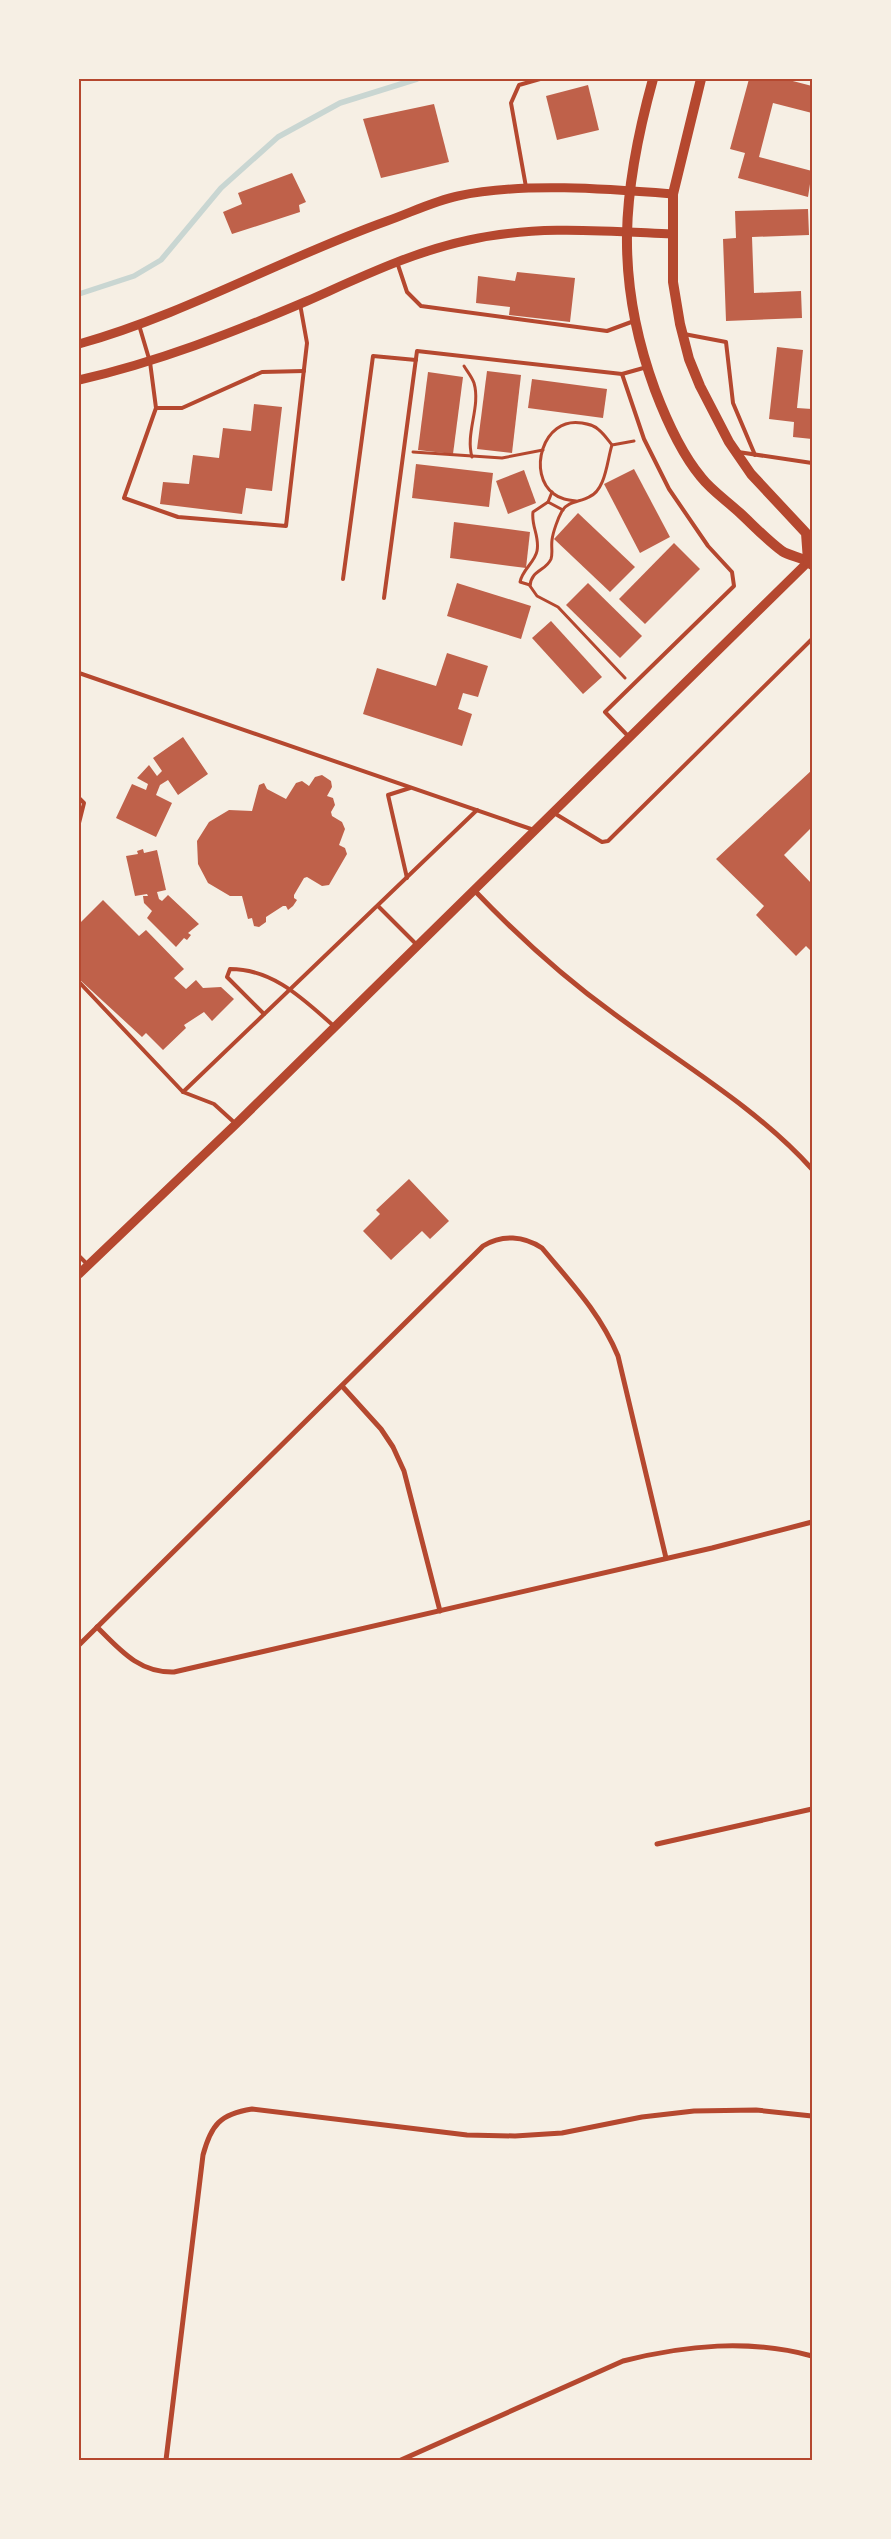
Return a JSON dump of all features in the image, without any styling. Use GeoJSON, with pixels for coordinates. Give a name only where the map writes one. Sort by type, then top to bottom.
{"type":"FeatureCollection","features":[{"type":"Feature","properties":{"kind":"main road"},"geometry":{"type":"LineString","coordinates":[[653,79],[638,135],[628,190],[626,232],[627,277],[634,321],[647,367],[661,406],[681,446],[701,477],[783,552],[811,561],[806,533],[751,474],[736,452],[700,386],[682,334],[673,282],[672,194],[701,79]]}},
{"type":"Feature","properties":{"kind":"street"},"geometry":{"type":"LineString","coordinates":[[79,344],[139,325],[231,288],[344,236],[458,196],[526,189],[628,190],[672,194]]}},
{"type":"Feature","properties":{"kind":"street"},"geometry":{"type":"LineString","coordinates":[[79,380],[150,362],[210,341],[397,262],[467,240],[497,234],[542,230],[672,234]]}},
{"type":"Feature","properties":{"kind":"street"},"geometry":{"type":"LineString","coordinates":[[79,1274],[236,1124],[811,561]]}},
{"type":"Feature","properties":{"kind":"street"},"geometry":{"type":"LineString","coordinates":[[474,890],[507,924],[576,984],[739,1105],[796,1151],[812,1169]]}},
{"type":"Feature","properties":{"kind":"street"},"geometry":{"type":"LineString","coordinates":[[79,1645],[483,1246],[502,1238],[518,1238],[533,1242],[542,1248],[584,1298],[607,1331],[618,1356],[666,1558]]}},
{"type":"Feature","properties":{"kind":"street"},"geometry":{"type":"LineString","coordinates":[[342,1386],[381,1429],[397,1455],[409,1488],[440,1611]]}},
{"type":"Feature","properties":{"kind":"street"},"geometry":{"type":"LineString","coordinates":[[97,1627],[136,1663],[152,1670],[174,1672],[666,1558],[812,1522]]}},
{"type":"Feature","properties":{"kind":"street"},"geometry":{"type":"LineString","coordinates":[[657,1844],[812,1809]]}},
{"type":"Feature","properties":{"kind":"street"},"geometry":{"type":"LineString","coordinates":[[166,2460],[203,2155],[208,2135],[224,2117],[237,2111],[252,2109],[467,2136],[515,2136],[562,2133],[642,2117],[694,2111],[756,2110],[812,2116]]}},
{"type":"Feature","properties":{"kind":"street"},"geometry":{"type":"LineString","coordinates":[[401,2460],[623,2361],[662,2351],[701,2346],[755,2346],[812,2356]]}},
{"type":"Feature","properties":{"kind":"lane"},"geometry":{"type":"LineString","coordinates":[[526,189],[512,103],[519,86],[540,79]]}},
{"type":"Feature","properties":{"kind":"lane"},"geometry":{"type":"LineString","coordinates":[[397,262],[407,292],[421,306],[607,331],[634,321]]}},
{"type":"Feature","properties":{"kind":"lane"},"geometry":{"type":"LineString","coordinates":[[139,325],[150,362],[156,408],[124,498],[178,517],[286,526],[307,342],[300,304]]}},
{"type":"Feature","properties":{"kind":"lane"},"geometry":{"type":"LineString","coordinates":[[682,334],[726,342],[733,404],[755,455]]}},
{"type":"Feature","properties":{"kind":"lane"},"geometry":{"type":"LineString","coordinates":[[384,598],[417,351],[622,374],[647,367]]}},
{"type":"Feature","properties":{"kind":"lane"},"geometry":{"type":"LineString","coordinates":[[343,579],[373,356],[416,360]]}},
{"type":"Feature","properties":{"kind":"lane"},"geometry":{"type":"LineString","coordinates":[[156,408],[182,408],[262,372],[304,371]]}},
{"type":"Feature","properties":{"kind":"lane"},"geometry":{"type":"LineString","coordinates":[[622,374],[644,439],[669,488],[708,546],[732,572],[734,586],[605,712],[630,739]]}},
{"type":"Feature","properties":{"kind":"lane"},"geometry":{"type":"LineString","coordinates":[[736,452],[812,463]]}},
{"type":"Feature","properties":{"kind":"lane"},"geometry":{"type":"LineString","coordinates":[[554,813],[602,842],[608,841],[812,639]]}},
{"type":"Feature","properties":{"kind":"lane"},"geometry":{"type":"LineString","coordinates":[[79,673],[536,830]]}},
{"type":"Feature","properties":{"kind":"lane"},"geometry":{"type":"LineString","coordinates":[[407,878],[388,795],[411,788]]}},
{"type":"Feature","properties":{"kind":"lane"},"geometry":{"type":"LineString","coordinates":[[79,798],[84,804],[79,823]]}},
{"type":"Feature","properties":{"kind":"lane"},"geometry":{"type":"LineString","coordinates":[[183,1092],[477,810]]}},
{"type":"Feature","properties":{"kind":"lane"},"geometry":{"type":"LineString","coordinates":[[378,906],[418,946]]}},
{"type":"Feature","properties":{"kind":"lane"},"geometry":{"type":"LineString","coordinates":[[264,1014],[232,984],[227,977],[230,969],[250,972],[291,988],[334,1028]]}},
{"type":"Feature","properties":{"kind":"lane"},"geometry":{"type":"LineString","coordinates":[[79,982],[183,1092],[214,1104],[236,1124]]}},
{"type":"Feature","properties":{"kind":"lane"},"geometry":{"type":"LineString","coordinates":[[79,1256],[88,1265]]}},
{"type":"Feature","properties":{"kind":"path"},"geometry":{"type":"LineString","coordinates":[[461,356],[463,365],[474,383],[475,400],[470,448],[472,457]]}},
{"type":"Feature","properties":{"kind":"path"},"geometry":{"type":"LineString","coordinates":[[576,501],[563,499],[552,492],[541,472],[544,450],[552,431],[562,424],[569,422],[592,425],[612,445]]}},
{"type":"Feature","properties":{"kind":"path"},"geometry":{"type":"LineString","coordinates":[[612,445],[644,439]]}},
{"type":"Feature","properties":{"kind":"path"},"geometry":{"type":"LineString","coordinates":[[530,585],[535,573],[548,564],[551,558],[552,542],[562,510],[576,501],[591,497],[595,493],[606,470],[612,445]]}},
{"type":"Feature","properties":{"kind":"path"},"geometry":{"type":"LineString","coordinates":[[404,451],[502,458],[544,450]]}},
{"type":"Feature","properties":{"kind":"path"},"geometry":{"type":"LineString","coordinates":[[552,492],[548,502],[533,512],[532,522],[537,540],[537,554],[520,582],[530,585],[537,596],[558,607],[632,686]]}},
{"type":"Feature","properties":{"kind":"path"},"geometry":{"type":"LineString","coordinates":[[548,502],[562,510]]}},
{"type":"Feature","properties":{"kind":"building"},"geometry":{"type":"Polygon","coordinates":[[[749,79],[785,79],[812,86],[812,113],[773,103],[759,157],[812,171],[808,197],[738,178],[745,153],[730,149],[749,79]]]}},
{"type":"Feature","properties":{"kind":"building"},"geometry":{"type":"Polygon","coordinates":[[[588,85],[599,130],[557,140],[546,96],[588,85]]]}},
{"type":"Feature","properties":{"kind":"building"},"geometry":{"type":"Polygon","coordinates":[[[434,104],[449,162],[381,178],[363,119],[434,104]]]}},
{"type":"Feature","properties":{"kind":"building"},"geometry":{"type":"Polygon","coordinates":[[[292,173],[306,202],[299,205],[300,212],[232,234],[223,212],[242,204],[238,193],[292,173]]]}},
{"type":"Feature","properties":{"kind":"building"},"geometry":{"type":"Polygon","coordinates":[[[808,209],[809,235],[752,237],[754,293],[801,291],[802,318],[726,321],[723,239],[736,238],[735,211],[808,209]]]}},
{"type":"Feature","properties":{"kind":"building"},"geometry":{"type":"Polygon","coordinates":[[[517,272],[575,278],[570,322],[509,315],[510,307],[476,303],[478,276],[515,281],[517,272]]]}},
{"type":"Feature","properties":{"kind":"building"},"geometry":{"type":"Polygon","coordinates":[[[777,347],[803,350],[797,408],[812,409],[812,439],[793,437],[794,422],[769,419],[777,347]]]}},
{"type":"Feature","properties":{"kind":"building"},"geometry":{"type":"Polygon","coordinates":[[[487,371],[521,375],[512,453],[477,449],[487,371]]]}},
{"type":"Feature","properties":{"kind":"building"},"geometry":{"type":"Polygon","coordinates":[[[428,372],[463,377],[453,454],[418,450],[428,372]]]}},
{"type":"Feature","properties":{"kind":"building"},"geometry":{"type":"Polygon","coordinates":[[[532,379],[607,389],[603,418],[528,408],[532,379]]]}},
{"type":"Feature","properties":{"kind":"building"},"geometry":{"type":"Polygon","coordinates":[[[254,404],[282,407],[272,491],[246,488],[242,514],[160,504],[163,482],[189,484],[193,455],[219,458],[223,428],[251,431],[254,404]]]}},
{"type":"Feature","properties":{"kind":"building"},"geometry":{"type":"Polygon","coordinates":[[[416,464],[493,473],[489,507],[412,498],[416,464]]]}},
{"type":"Feature","properties":{"kind":"building"},"geometry":{"type":"Polygon","coordinates":[[[634,469],[670,537],[640,553],[604,484],[634,469]]]}},
{"type":"Feature","properties":{"kind":"building"},"geometry":{"type":"Polygon","coordinates":[[[524,470],[536,503],[508,514],[496,481],[524,470]]]}},
{"type":"Feature","properties":{"kind":"building"},"geometry":{"type":"Polygon","coordinates":[[[578,513],[635,567],[610,592],[554,539],[578,513]]]}},
{"type":"Feature","properties":{"kind":"building"},"geometry":{"type":"Polygon","coordinates":[[[454,522],[530,532],[526,568],[450,558],[454,522]]]}},
{"type":"Feature","properties":{"kind":"building"},"geometry":{"type":"Polygon","coordinates":[[[674,543],[700,569],[645,624],[619,599],[674,543]]]}},
{"type":"Feature","properties":{"kind":"building"},"geometry":{"type":"Polygon","coordinates":[[[457,583],[531,606],[521,639],[447,616],[457,583]]]}},
{"type":"Feature","properties":{"kind":"building"},"geometry":{"type":"Polygon","coordinates":[[[588,583],[642,636],[620,658],[566,605],[588,583]]]}},
{"type":"Feature","properties":{"kind":"building"},"geometry":{"type":"Polygon","coordinates":[[[551,621],[602,677],[583,694],[532,638],[551,621]]]}},
{"type":"Feature","properties":{"kind":"building"},"geometry":{"type":"Polygon","coordinates":[[[447,653],[488,666],[478,697],[463,693],[458,709],[472,714],[462,746],[363,714],[377,668],[436,686],[447,653]]]}},
{"type":"Feature","properties":{"kind":"building"},"geometry":{"type":"Polygon","coordinates":[[[183,737],[208,774],[178,795],[168,780],[160,785],[156,795],[172,803],[156,837],[116,818],[132,784],[146,790],[148,784],[137,778],[149,765],[157,776],[162,771],[153,758],[183,737]]]}},
{"type":"Feature","properties":{"kind":"building"},"geometry":{"type":"Polygon","coordinates":[[[812,770],[812,827],[784,855],[812,884],[812,952],[806,946],[796,956],[756,915],[764,906],[716,859],[812,770]]]}},
{"type":"Feature","properties":{"kind":"building"},"geometry":{"type":"Polygon","coordinates":[[[322,775],[331,781],[332,787],[327,796],[333,798],[335,805],[331,812],[332,816],[342,822],[345,829],[339,845],[345,848],[347,854],[329,885],[322,886],[307,877],[304,878],[294,895],[294,898],[297,900],[293,906],[288,910],[286,906],[283,906],[266,917],[266,922],[259,927],[254,926],[252,918],[248,919],[242,896],[230,896],[208,883],[198,864],[197,841],[209,822],[229,810],[252,811],[259,785],[264,783],[267,789],[286,799],[296,783],[302,781],[309,786],[315,777],[322,775]]]}},
{"type":"Feature","properties":{"kind":"building"},"geometry":{"type":"Polygon","coordinates":[[[143,849],[144,853],[157,850],[166,890],[157,892],[159,899],[162,901],[168,895],[199,924],[188,933],[191,935],[187,940],[184,938],[176,947],[147,918],[152,911],[144,903],[143,896],[148,896],[147,894],[135,896],[126,856],[138,854],[137,851],[143,849]]]}},
{"type":"Feature","properties":{"kind":"building"},"geometry":{"type":"Polygon","coordinates":[[[103,900],[139,936],[146,930],[184,969],[174,978],[186,989],[196,980],[203,988],[221,987],[234,999],[212,1021],[204,1012],[184,1025],[186,1028],[163,1050],[146,1033],[142,1037],[79,979],[79,924],[103,900]]]}},
{"type":"Feature","properties":{"kind":"building"},"geometry":{"type":"Polygon","coordinates":[[[409,1179],[449,1221],[430,1239],[422,1231],[391,1260],[363,1231],[380,1214],[376,1210],[409,1179]]]}},
{"type":"Feature","properties":{"kind":"waterway"},"geometry":{"type":"LineString","coordinates":[[79,294],[134,276],[161,260],[221,188],[278,137],[340,103],[417,79]]}}]}
